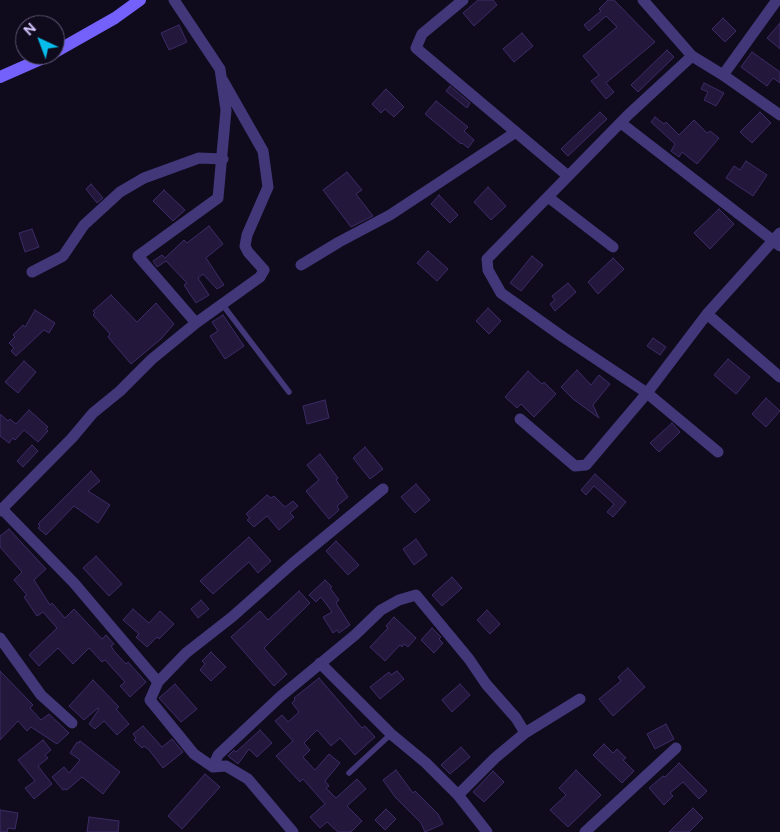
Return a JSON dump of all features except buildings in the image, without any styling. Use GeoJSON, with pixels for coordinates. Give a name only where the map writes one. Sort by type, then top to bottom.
{"type":"FeatureCollection","features":[{"type":"Feature","properties":{"kind":"main road"},"geometry":{"type":"LineString","coordinates":[[65,46],[115,18],[140,0]]}},
{"type":"Feature","properties":{"kind":"main road"},"geometry":{"type":"LineString","coordinates":[[0,77],[27,65]]}},
{"type":"Feature","properties":{"kind":"street"},"geometry":{"type":"LineString","coordinates":[[174,0],[220,69],[226,110],[218,198],[138,256],[196,323]]}},
{"type":"Feature","properties":{"kind":"street"},"geometry":{"type":"LineString","coordinates":[[463,0],[422,34],[416,48],[568,176]]}},
{"type":"Feature","properties":{"kind":"street"},"geometry":{"type":"LineString","coordinates":[[643,0],[692,56],[780,115]]}},
{"type":"Feature","properties":{"kind":"street"},"geometry":{"type":"LineString","coordinates":[[722,75],[777,0]]}},
{"type":"Feature","properties":{"kind":"street"},"geometry":{"type":"LineString","coordinates":[[692,56],[620,123],[487,259],[488,270],[501,294],[647,393],[718,452]]}},
{"type":"Feature","properties":{"kind":"street"},"geometry":{"type":"LineString","coordinates":[[158,682],[74,583],[1,510],[72,438],[93,413],[120,391],[152,359],[196,323],[260,277],[264,270],[245,246],[247,235],[268,186],[262,151],[222,79]]}},
{"type":"Feature","properties":{"kind":"street"},"geometry":{"type":"LineString","coordinates":[[520,419],[575,466],[586,465],[647,393],[707,314],[778,240],[620,123]]}},
{"type":"Feature","properties":{"kind":"street"},"geometry":{"type":"LineString","coordinates":[[301,265],[390,215],[516,132]]}},
{"type":"Feature","properties":{"kind":"street"},"geometry":{"type":"LineString","coordinates":[[32,272],[63,256],[84,225],[120,192],[144,178],[199,158],[223,159]]}},
{"type":"Feature","properties":{"kind":"street"},"geometry":{"type":"LineString","coordinates":[[548,196],[614,247]]}},
{"type":"Feature","properties":{"kind":"street"},"geometry":{"type":"LineString","coordinates":[[707,314],[780,377]]}},
{"type":"Feature","properties":{"kind":"street"},"geometry":{"type":"LineString","coordinates":[[294,832],[248,779],[226,766],[213,767],[194,754],[150,700],[158,682],[186,653],[232,617],[293,562],[383,489]]}},
{"type":"Feature","properties":{"kind":"street"},"geometry":{"type":"LineString","coordinates":[[213,767],[218,755],[281,696],[355,635],[381,610],[399,600],[416,595],[463,651],[486,684],[516,718],[525,733]]}},
{"type":"Feature","properties":{"kind":"street"},"geometry":{"type":"LineString","coordinates":[[0,638],[41,695],[72,723]]}},
{"type":"Feature","properties":{"kind":"street"},"geometry":{"type":"LineString","coordinates":[[320,663],[391,734],[426,762],[458,795],[488,832]]}},
{"type":"Feature","properties":{"kind":"street"},"geometry":{"type":"LineString","coordinates":[[458,795],[495,758],[525,733],[580,699]]}},
{"type":"Feature","properties":{"kind":"street"},"geometry":{"type":"LineString","coordinates":[[585,832],[676,748]]}},
{"type":"Feature","properties":{"kind":"lane"},"geometry":{"type":"LineString","coordinates":[[222,304],[289,392]]}},
{"type":"Feature","properties":{"kind":"lane"},"geometry":{"type":"LineString","coordinates":[[349,773],[391,734]]}}]}
